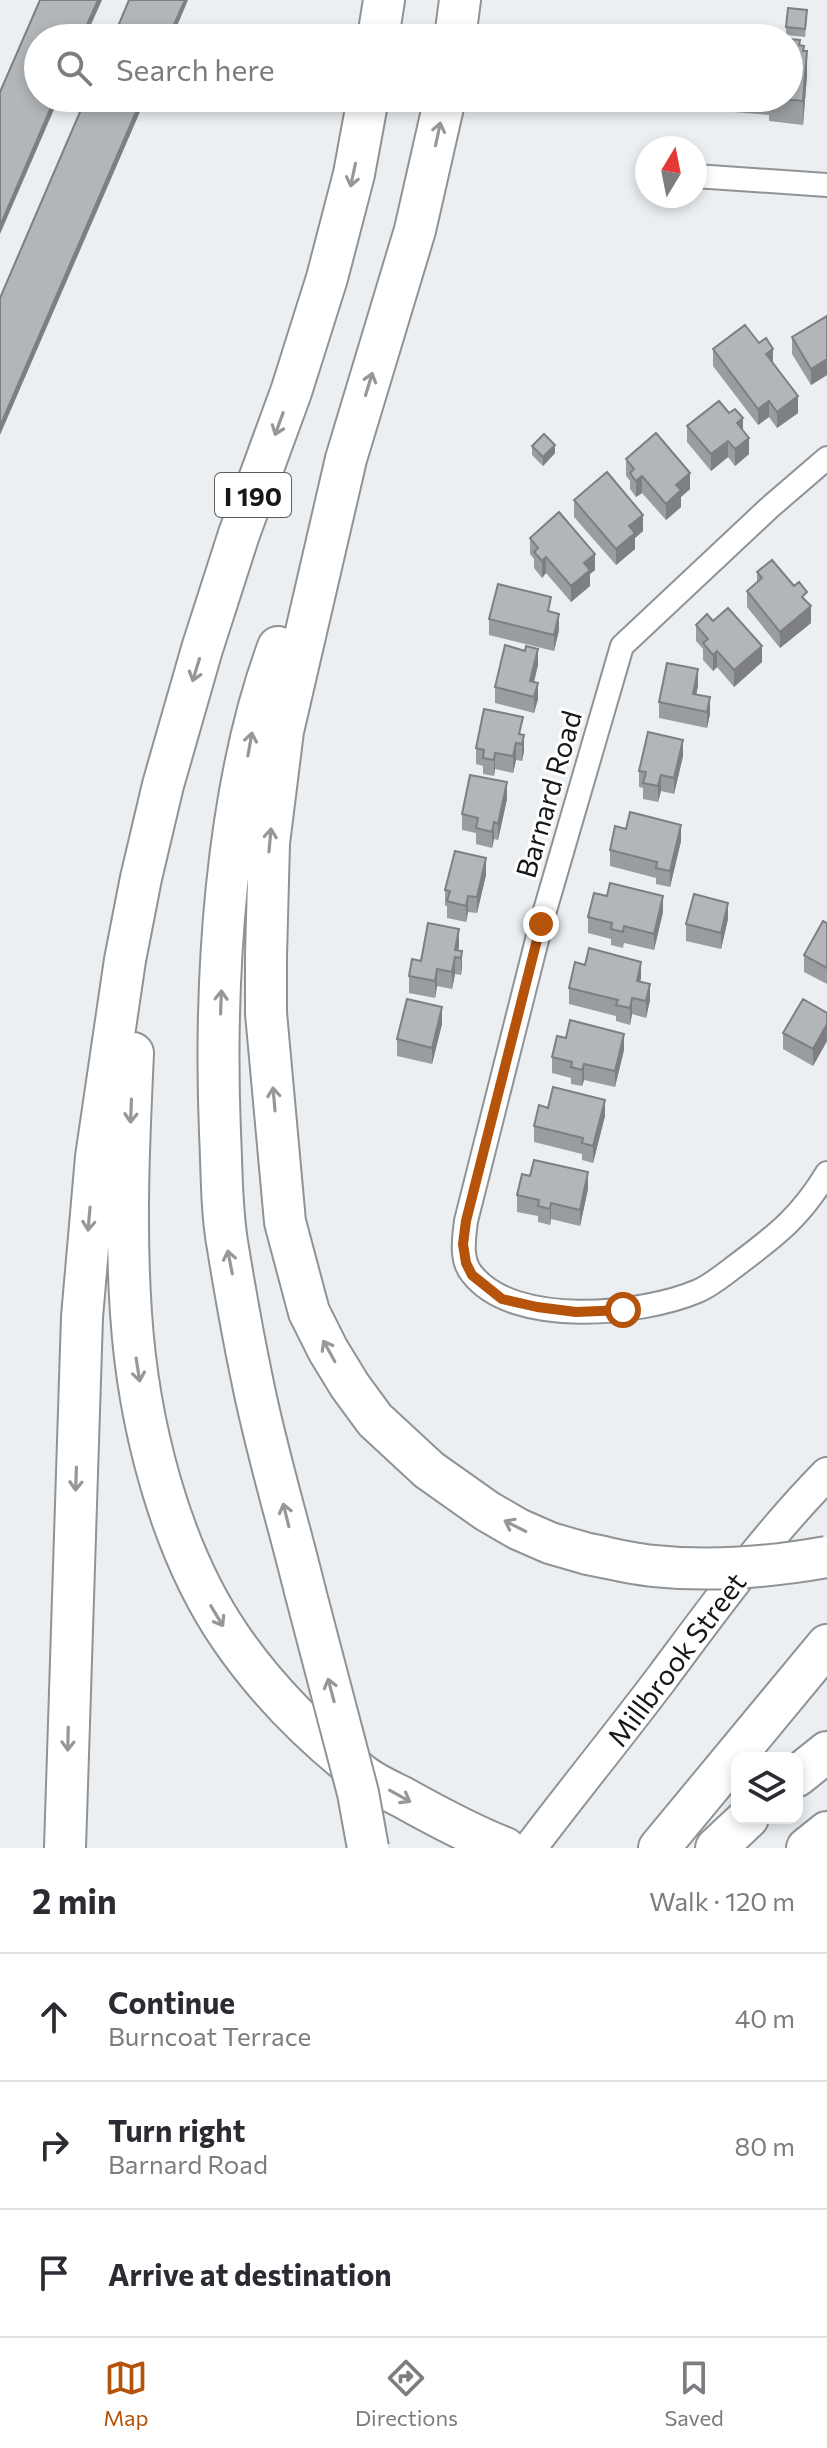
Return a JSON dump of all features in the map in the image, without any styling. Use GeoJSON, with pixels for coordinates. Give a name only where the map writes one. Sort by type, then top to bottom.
{"type":"FeatureCollection","features":[{"type":"Feature","properties":{"kind":"highway"},"geometry":{"type":"LineString","coordinates":[[380,24],[384,0]]}},
{"type":"Feature","properties":{"kind":"highway"},"geometry":{"type":"LineString","coordinates":[[457,24],[460,0]]}},
{"type":"Feature","properties":{"kind":"highway","name":"I 190"},"geometry":{"type":"LineString","coordinates":[[138,893],[163,785],[202,649],[327,278],[351,186],[365,112]]}},
{"type":"Feature","properties":{"kind":"highway"},"geometry":{"type":"LineString","coordinates":[[368,1848],[358,1793],[252,1381],[227,1245],[219,1097],[220,1032],[227,892],[252,731],[273,660],[346,459],[415,230],[442,112]]}},
{"type":"Feature","properties":{"kind":"highway"},"geometry":{"type":"LineString","coordinates":[[346,459],[288,707],[269,843],[266,900],[266,1013],[285,1222],[309,1312],[342,1374],[375,1420],[429,1470],[518,1529],[550,1543],[588,1554],[651,1566],[749,1567],[827,1557]]}},
{"type":"Feature","properties":{"kind":"highway"},"geometry":{"type":"LineString","coordinates":[[138,893],[129,1168],[131,1315],[144,1409],[165,1496],[179,1538],[196,1577],[230,1637],[274,1692],[362,1775],[457,1827],[505,1848]]}},
{"type":"Feature","properties":{"kind":"highway"},"geometry":{"type":"LineString","coordinates":[[65,1848],[85,1276],[100,1121],[138,893]]}},
{"type":"Feature","properties":{"kind":"highway"},"geometry":{"type":"LineString","coordinates":[[659,1848],[827,1645]]}},
{"type":"Feature","properties":{"kind":"highway"},"geometry":{"type":"LineString","coordinates":[[803,1771],[827,1752]]}},
{"type":"Feature","properties":{"kind":"highway"},"geometry":{"type":"LineString","coordinates":[[716,1848],[742,1824]]}},
{"type":"Feature","properties":{"kind":"highway"},"geometry":{"type":"LineString","coordinates":[[807,1848],[827,1832]]}},
{"type":"Feature","properties":{"kind":"main road","name":"Millbrook Street"},"geometry":{"type":"LineString","coordinates":[[530,1848],[761,1547],[827,1474]]}},
{"type":"Feature","properties":{"kind":"street"},"geometry":{"type":"LineString","coordinates":[[707,177],[827,185]]}},
{"type":"Feature","properties":{"kind":"street","name":"Barnard Road"},"geometry":{"type":"LineString","coordinates":[[827,458],[622,646],[541,924],[466,1221],[463,1244],[466,1263],[472,1275],[502,1299],[537,1307],[576,1312],[623,1310],[665,1301],[700,1290],[790,1224],[827,1173]]}},
{"type":"Feature","properties":{"kind":"building"},"geometry":{"type":"Polygon","coordinates":[[[40,0],[98,0],[87,24],[30,24],[40,0]]]}},
{"type":"Feature","properties":{"kind":"building"},"geometry":{"type":"Polygon","coordinates":[[[129,0],[185,0],[174,24],[119,24],[129,0]]]}},
{"type":"Feature","properties":{"kind":"building"},"geometry":{"type":"Polygon","coordinates":[[[788,8],[807,10],[805,29],[803,24],[786,24],[788,8]]]}},
{"type":"Feature","properties":{"kind":"building"},"geometry":{"type":"Polygon","coordinates":[[[24,37],[24,112],[49,112],[0,226],[0,92],[24,37]]]}},
{"type":"Feature","properties":{"kind":"building"},"geometry":{"type":"Polygon","coordinates":[[[803,51],[807,51],[803,101],[803,51]]]}},
{"type":"Feature","properties":{"kind":"building"},"geometry":{"type":"Polygon","coordinates":[[[80,112],[136,112],[0,426],[0,298],[80,112]]]}},
{"type":"Feature","properties":{"kind":"building"},"geometry":{"type":"Polygon","coordinates":[[[827,316],[827,359],[811,369],[792,337],[827,316]]]}},
{"type":"Feature","properties":{"kind":"building"},"geometry":{"type":"Polygon","coordinates":[[[745,325],[759,343],[766,338],[773,349],[766,354],[798,396],[777,412],[769,401],[758,409],[713,349],[745,325]]]}},
{"type":"Feature","properties":{"kind":"building"},"geometry":{"type":"Polygon","coordinates":[[[719,401],[729,413],[735,409],[743,418],[737,423],[749,438],[735,449],[728,441],[711,454],[687,426],[719,401]]]}},
{"type":"Feature","properties":{"kind":"building"},"geometry":{"type":"Polygon","coordinates":[[[656,433],[690,473],[676,485],[681,490],[666,504],[642,476],[636,481],[630,473],[634,469],[626,459],[656,433]]]}},
{"type":"Feature","properties":{"kind":"building"},"geometry":{"type":"Polygon","coordinates":[[[544,434],[555,445],[543,457],[532,446],[544,434]]]}},
{"type":"Feature","properties":{"kind":"building"},"geometry":{"type":"Polygon","coordinates":[[[607,472],[643,515],[629,526],[635,533],[616,549],[574,500],[607,472]]]}},
{"type":"Feature","properties":{"kind":"building"},"geometry":{"type":"Polygon","coordinates":[[[559,512],[595,554],[584,563],[590,570],[571,586],[546,557],[542,561],[534,552],[538,548],[530,538],[559,512]]]}},
{"type":"Feature","properties":{"kind":"building"},"geometry":{"type":"Polygon","coordinates":[[[772,560],[794,586],[799,582],[807,592],[802,597],[811,606],[780,632],[747,591],[762,578],[757,572],[772,560]]]}},
{"type":"Feature","properties":{"kind":"building"},"geometry":{"type":"Polygon","coordinates":[[[498,584],[551,597],[548,611],[559,614],[554,635],[489,619],[498,584]]]}},
{"type":"Feature","properties":{"kind":"building"},"geometry":{"type":"Polygon","coordinates":[[[728,608],[762,646],[734,670],[717,651],[713,655],[703,643],[708,639],[696,625],[707,614],[713,621],[728,608]]]}},
{"type":"Feature","properties":{"kind":"building"},"geometry":{"type":"Polygon","coordinates":[[[505,645],[525,651],[526,646],[538,649],[530,681],[538,683],[534,697],[495,687],[505,645]]]}},
{"type":"Feature","properties":{"kind":"building"},"geometry":{"type":"Polygon","coordinates":[[[667,663],[698,669],[693,694],[710,697],[707,712],[659,702],[667,663]]]}},
{"type":"Feature","properties":{"kind":"building"},"geometry":{"type":"Polygon","coordinates":[[[484,709],[523,717],[519,734],[524,735],[522,744],[516,743],[513,756],[495,753],[494,760],[483,758],[484,750],[476,748],[484,709]]]}},
{"type":"Feature","properties":{"kind":"building"},"geometry":{"type":"Polygon","coordinates":[[[648,732],[683,740],[674,778],[661,775],[658,786],[643,783],[646,772],[639,771],[648,732]]]}},
{"type":"Feature","properties":{"kind":"building"},"geometry":{"type":"Polygon","coordinates":[[[470,775],[507,782],[498,824],[494,822],[492,832],[476,828],[478,818],[462,814],[470,775]]]}},
{"type":"Feature","properties":{"kind":"building"},"geometry":{"type":"Polygon","coordinates":[[[630,812],[681,825],[670,871],[656,868],[657,862],[610,850],[615,826],[626,829],[630,812]]]}},
{"type":"Feature","properties":{"kind":"building"},"geometry":{"type":"Polygon","coordinates":[[[455,851],[486,858],[477,897],[468,896],[466,906],[447,901],[450,891],[445,890],[455,851]]]}},
{"type":"Feature","properties":{"kind":"building"},"geometry":{"type":"Polygon","coordinates":[[[610,883],[663,896],[654,934],[624,926],[623,932],[611,929],[612,923],[588,917],[594,893],[607,896],[610,883]]]}},
{"type":"Feature","properties":{"kind":"building"},"geometry":{"type":"Polygon","coordinates":[[[694,894],[728,903],[721,933],[686,924],[694,894]]]}},
{"type":"Feature","properties":{"kind":"building"},"geometry":{"type":"Polygon","coordinates":[[[823,921],[827,923],[827,968],[804,955],[823,921]]]}},
{"type":"Feature","properties":{"kind":"building"},"geometry":{"type":"Polygon","coordinates":[[[428,923],[459,929],[455,950],[462,951],[461,958],[455,957],[452,972],[437,969],[435,981],[409,976],[412,959],[421,961],[428,923]]]}},
{"type":"Feature","properties":{"kind":"building"},"geometry":{"type":"Polygon","coordinates":[[[589,948],[641,962],[637,981],[650,984],[646,1001],[632,998],[630,1008],[616,1005],[618,1000],[569,988],[575,962],[585,965],[589,948]]]}},
{"type":"Feature","properties":{"kind":"building"},"geometry":{"type":"Polygon","coordinates":[[[407,999],[442,1007],[432,1048],[397,1039],[407,999]]]}},
{"type":"Feature","properties":{"kind":"building"},"geometry":{"type":"Polygon","coordinates":[[[803,999],[827,1013],[827,1024],[813,1049],[783,1033],[803,999]]]}},
{"type":"Feature","properties":{"kind":"building"},"geometry":{"type":"Polygon","coordinates":[[[570,1020],[624,1034],[615,1071],[584,1064],[582,1070],[571,1067],[572,1062],[552,1057],[557,1036],[566,1038],[570,1020]]]}},
{"type":"Feature","properties":{"kind":"building"},"geometry":{"type":"Polygon","coordinates":[[[553,1087],[605,1100],[593,1146],[582,1143],[583,1138],[534,1126],[539,1105],[548,1108],[553,1087]]]}},
{"type":"Feature","properties":{"kind":"building"},"geometry":{"type":"Polygon","coordinates":[[[534,1160],[588,1172],[580,1210],[551,1203],[550,1209],[538,1206],[539,1200],[517,1195],[522,1174],[530,1176],[534,1160]]]}},
{"type":"Feature","properties":{"kind":"route"},"geometry":{"type":"LineString","coordinates":[[541,924],[466,1221],[463,1244],[466,1263],[472,1275],[502,1299],[576,1312],[623,1310]]}}]}
